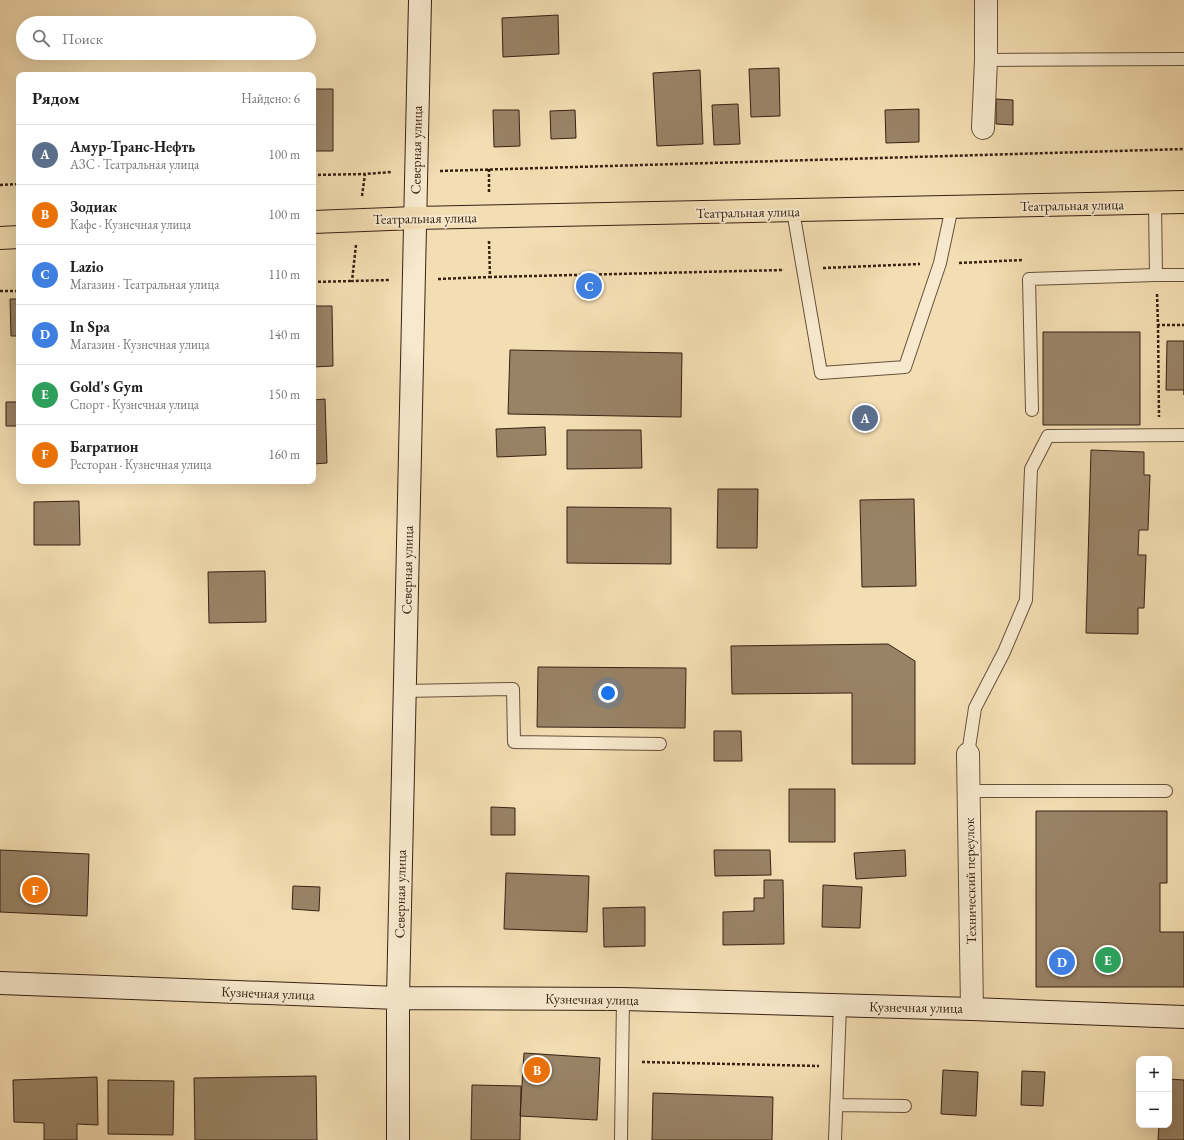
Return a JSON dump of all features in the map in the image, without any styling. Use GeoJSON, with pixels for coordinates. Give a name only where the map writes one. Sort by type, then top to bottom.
{"type":"FeatureCollection","features":[{"type":"Feature","properties":{"kind":"main road","name":"Театральная улица"},"geometry":{"type":"LineString","coordinates":[[316,222],[415,218],[1155,204],[1184,202]]}},
{"type":"Feature","properties":{"kind":"main road"},"geometry":{"type":"LineString","coordinates":[[0,238],[16,237]]}},
{"type":"Feature","properties":{"kind":"street","name":"Северная улица"},"geometry":{"type":"LineString","coordinates":[[398,1140],[398,998],[420,0]]}},
{"type":"Feature","properties":{"kind":"street"},"geometry":{"type":"LineString","coordinates":[[983,128],[986,60],[986,0]]}},
{"type":"Feature","properties":{"kind":"street","name":"Технический переулок"},"geometry":{"type":"LineString","coordinates":[[968,754],[972,1009]]}},
{"type":"Feature","properties":{"kind":"street","name":"Кузнечная улица"},"geometry":{"type":"LineString","coordinates":[[0,983],[398,998],[623,999],[1184,1017]]}},
{"type":"Feature","properties":{"kind":"lane"},"geometry":{"type":"LineString","coordinates":[[986,60],[1184,59]]}},
{"type":"Feature","properties":{"kind":"lane"},"geometry":{"type":"LineString","coordinates":[[1155,204],[1156,275]]}},
{"type":"Feature","properties":{"kind":"lane"},"geometry":{"type":"LineString","coordinates":[[793,211],[821,372],[905,367],[940,264],[952,207]]}},
{"type":"Feature","properties":{"kind":"lane"},"geometry":{"type":"LineString","coordinates":[[1032,410],[1029,279],[1184,275]]}},
{"type":"Feature","properties":{"kind":"lane"},"geometry":{"type":"LineString","coordinates":[[968,754],[975,708],[1004,652],[1026,600],[1031,469],[1048,436],[1184,435]]}},
{"type":"Feature","properties":{"kind":"lane"},"geometry":{"type":"LineString","coordinates":[[404,691],[513,689],[514,742],[660,744]]}},
{"type":"Feature","properties":{"kind":"lane"},"geometry":{"type":"LineString","coordinates":[[968,791],[1166,791]]}},
{"type":"Feature","properties":{"kind":"lane"},"geometry":{"type":"LineString","coordinates":[[621,1140],[623,999]]}},
{"type":"Feature","properties":{"kind":"lane"},"geometry":{"type":"LineString","coordinates":[[835,1140],[840,1005]]}},
{"type":"Feature","properties":{"kind":"lane"},"geometry":{"type":"LineString","coordinates":[[836,1105],[905,1106]]}},
{"type":"Feature","properties":{"kind":"path"},"geometry":{"type":"LineString","coordinates":[[416,171],[1184,149]]}},
{"type":"Feature","properties":{"kind":"path"},"geometry":{"type":"LineString","coordinates":[[489,169],[490,277],[940,264]]}},
{"type":"Feature","properties":{"kind":"path"},"geometry":{"type":"LineString","coordinates":[[316,175],[365,174]]}},
{"type":"Feature","properties":{"kind":"path"},"geometry":{"type":"LineString","coordinates":[[0,185],[16,184]]}},
{"type":"Feature","properties":{"kind":"path"},"geometry":{"type":"LineString","coordinates":[[1156,275],[1159,435]]}},
{"type":"Feature","properties":{"kind":"path"},"geometry":{"type":"LineString","coordinates":[[316,282],[352,281]]}},
{"type":"Feature","properties":{"kind":"path"},"geometry":{"type":"LineString","coordinates":[[0,291],[16,291]]}},
{"type":"Feature","properties":{"kind":"path"},"geometry":{"type":"LineString","coordinates":[[1158,325],[1184,325]]}},
{"type":"Feature","properties":{"kind":"path"},"geometry":{"type":"LineString","coordinates":[[622,1062],[838,1066]]}},
{"type":"Feature","properties":{"kind":"building"},"geometry":{"type":"Polygon","coordinates":[[[558,15],[559,54],[503,57],[502,18],[558,15]]]}},
{"type":"Feature","properties":{"kind":"building"},"geometry":{"type":"Polygon","coordinates":[[[779,68],[780,116],[751,117],[749,69],[779,68]]]}},
{"type":"Feature","properties":{"kind":"building"},"geometry":{"type":"Polygon","coordinates":[[[700,70],[703,144],[657,146],[653,73],[700,70]]]}},
{"type":"Feature","properties":{"kind":"building"},"geometry":{"type":"Polygon","coordinates":[[[316,89],[333,89],[333,151],[316,151],[316,89]]]}},
{"type":"Feature","properties":{"kind":"building"},"geometry":{"type":"Polygon","coordinates":[[[996,99],[1013,100],[1013,125],[996,124],[996,99]]]}},
{"type":"Feature","properties":{"kind":"building"},"geometry":{"type":"Polygon","coordinates":[[[738,104],[740,144],[714,145],[712,105],[738,104]]]}},
{"type":"Feature","properties":{"kind":"building"},"geometry":{"type":"Polygon","coordinates":[[[919,109],[919,142],[886,143],[885,110],[919,109]]]}},
{"type":"Feature","properties":{"kind":"building"},"geometry":{"type":"Polygon","coordinates":[[[493,110],[519,110],[520,146],[494,147],[493,110]]]}},
{"type":"Feature","properties":{"kind":"building"},"geometry":{"type":"Polygon","coordinates":[[[575,110],[576,138],[551,139],[550,111],[575,110]]]}},
{"type":"Feature","properties":{"kind":"building"},"geometry":{"type":"Polygon","coordinates":[[[10,299],[16,299],[16,336],[11,336],[10,299]]]}},
{"type":"Feature","properties":{"kind":"building"},"geometry":{"type":"Polygon","coordinates":[[[316,306],[332,306],[333,366],[316,367],[316,306]]]}},
{"type":"Feature","properties":{"kind":"building"},"geometry":{"type":"Polygon","coordinates":[[[1043,332],[1140,332],[1140,425],[1043,425],[1043,332]]]}},
{"type":"Feature","properties":{"kind":"building"},"geometry":{"type":"Polygon","coordinates":[[[1167,341],[1184,341],[1184,390],[1166,390],[1167,341]]]}},
{"type":"Feature","properties":{"kind":"building"},"geometry":{"type":"Polygon","coordinates":[[[510,350],[682,353],[681,417],[508,414],[510,350]]]}},
{"type":"Feature","properties":{"kind":"building"},"geometry":{"type":"Polygon","coordinates":[[[325,399],[327,463],[316,464],[316,400],[325,399]]]}},
{"type":"Feature","properties":{"kind":"building"},"geometry":{"type":"Polygon","coordinates":[[[6,402],[16,402],[16,426],[6,426],[6,402]]]}},
{"type":"Feature","properties":{"kind":"building"},"geometry":{"type":"Polygon","coordinates":[[[545,427],[546,455],[497,457],[496,429],[545,427]]]}},
{"type":"Feature","properties":{"kind":"building"},"geometry":{"type":"Polygon","coordinates":[[[567,430],[641,430],[642,468],[567,469],[567,430]]]}},
{"type":"Feature","properties":{"kind":"building"},"geometry":{"type":"Polygon","coordinates":[[[1091,450],[1144,452],[1144,475],[1150,475],[1148,530],[1139,530],[1138,555],[1146,555],[1144,608],[1138,608],[1138,634],[1086,633],[1091,450]]]}},
{"type":"Feature","properties":{"kind":"building"},"geometry":{"type":"Polygon","coordinates":[[[718,489],[758,489],[757,548],[717,548],[718,489]]]}},
{"type":"Feature","properties":{"kind":"building"},"geometry":{"type":"Polygon","coordinates":[[[914,499],[916,586],[862,587],[860,500],[914,499]]]}},
{"type":"Feature","properties":{"kind":"building"},"geometry":{"type":"Polygon","coordinates":[[[79,501],[80,545],[34,545],[34,502],[79,501]]]}},
{"type":"Feature","properties":{"kind":"building"},"geometry":{"type":"Polygon","coordinates":[[[567,507],[671,508],[671,564],[567,563],[567,507]]]}},
{"type":"Feature","properties":{"kind":"building"},"geometry":{"type":"Polygon","coordinates":[[[265,571],[266,622],[209,623],[208,572],[265,571]]]}},
{"type":"Feature","properties":{"kind":"building"},"geometry":{"type":"Polygon","coordinates":[[[888,644],[915,661],[915,764],[852,764],[852,693],[732,694],[731,646],[888,644]]]}},
{"type":"Feature","properties":{"kind":"building"},"geometry":{"type":"Polygon","coordinates":[[[538,667],[686,668],[685,728],[537,727],[538,667]]]}},
{"type":"Feature","properties":{"kind":"building"},"geometry":{"type":"Polygon","coordinates":[[[714,731],[741,731],[742,761],[714,761],[714,731]]]}},
{"type":"Feature","properties":{"kind":"building"},"geometry":{"type":"Polygon","coordinates":[[[789,789],[835,789],[835,842],[789,842],[789,789]]]}},
{"type":"Feature","properties":{"kind":"building"},"geometry":{"type":"Polygon","coordinates":[[[491,807],[515,808],[515,835],[491,835],[491,807]]]}},
{"type":"Feature","properties":{"kind":"building"},"geometry":{"type":"Polygon","coordinates":[[[1036,811],[1167,811],[1167,883],[1160,883],[1160,932],[1184,932],[1184,987],[1036,987],[1036,811]]]}},
{"type":"Feature","properties":{"kind":"building"},"geometry":{"type":"Polygon","coordinates":[[[0,850],[89,854],[87,916],[0,912],[0,850]]]}},
{"type":"Feature","properties":{"kind":"building"},"geometry":{"type":"Polygon","coordinates":[[[714,850],[770,850],[771,875],[715,876],[714,850]]]}},
{"type":"Feature","properties":{"kind":"building"},"geometry":{"type":"Polygon","coordinates":[[[905,850],[906,876],[856,879],[854,853],[905,850]]]}},
{"type":"Feature","properties":{"kind":"building"},"geometry":{"type":"Polygon","coordinates":[[[506,873],[589,876],[587,932],[504,929],[506,873]]]}},
{"type":"Feature","properties":{"kind":"building"},"geometry":{"type":"Polygon","coordinates":[[[764,880],[783,880],[784,944],[723,945],[723,912],[754,911],[754,898],[764,898],[764,880]]]}},
{"type":"Feature","properties":{"kind":"building"},"geometry":{"type":"Polygon","coordinates":[[[823,885],[862,887],[860,928],[822,927],[823,885]]]}},
{"type":"Feature","properties":{"kind":"building"},"geometry":{"type":"Polygon","coordinates":[[[293,886],[320,887],[319,911],[292,909],[293,886]]]}},
{"type":"Feature","properties":{"kind":"building"},"geometry":{"type":"Polygon","coordinates":[[[645,907],[645,946],[604,947],[603,908],[645,907]]]}},
{"type":"Feature","properties":{"kind":"building"},"geometry":{"type":"Polygon","coordinates":[[[524,1053],[600,1058],[597,1120],[520,1116],[524,1053]]]}},
{"type":"Feature","properties":{"kind":"building"},"geometry":{"type":"Polygon","coordinates":[[[943,1070],[978,1072],[976,1116],[941,1114],[943,1070]]]}},
{"type":"Feature","properties":{"kind":"building"},"geometry":{"type":"Polygon","coordinates":[[[1022,1071],[1045,1072],[1043,1106],[1021,1105],[1022,1071]]]}},
{"type":"Feature","properties":{"kind":"building"},"geometry":{"type":"Polygon","coordinates":[[[316,1076],[317,1140],[195,1140],[194,1078],[316,1076]]]}},
{"type":"Feature","properties":{"kind":"building"},"geometry":{"type":"Polygon","coordinates":[[[97,1077],[98,1125],[77,1124],[77,1140],[44,1140],[44,1123],[14,1122],[13,1080],[97,1077]]]}},
{"type":"Feature","properties":{"kind":"building"},"geometry":{"type":"Polygon","coordinates":[[[1172,1079],[1184,1080],[1184,1140],[1158,1140],[1159,1128],[1172,1128],[1172,1079]]]}},
{"type":"Feature","properties":{"kind":"building"},"geometry":{"type":"Polygon","coordinates":[[[108,1080],[174,1081],[173,1135],[108,1134],[108,1080]]]}},
{"type":"Feature","properties":{"kind":"building"},"geometry":{"type":"Polygon","coordinates":[[[472,1085],[521,1086],[520,1140],[471,1140],[472,1085]]]}},
{"type":"Feature","properties":{"kind":"building"},"geometry":{"type":"Polygon","coordinates":[[[653,1093],[773,1097],[772,1140],[652,1140],[653,1093]]]}},
{"type":"Feature","properties":{"kind":"place","name":"Lazio"},"geometry":{"type":"Point","coordinates":[589,286]}},
{"type":"Feature","properties":{"kind":"place","name":"Амур-Транс-Нефть"},"geometry":{"type":"Point","coordinates":[865,418]}},
{"type":"Feature","properties":{"kind":"place","name":"Багратион"},"geometry":{"type":"Point","coordinates":[35,890]}},
{"type":"Feature","properties":{"kind":"place","name":"Gold's Gym"},"geometry":{"type":"Point","coordinates":[1108,960]}},
{"type":"Feature","properties":{"kind":"place","name":"In Spa"},"geometry":{"type":"Point","coordinates":[1062,962]}},
{"type":"Feature","properties":{"kind":"place","name":"Зодиак"},"geometry":{"type":"Point","coordinates":[537,1070]}}]}
